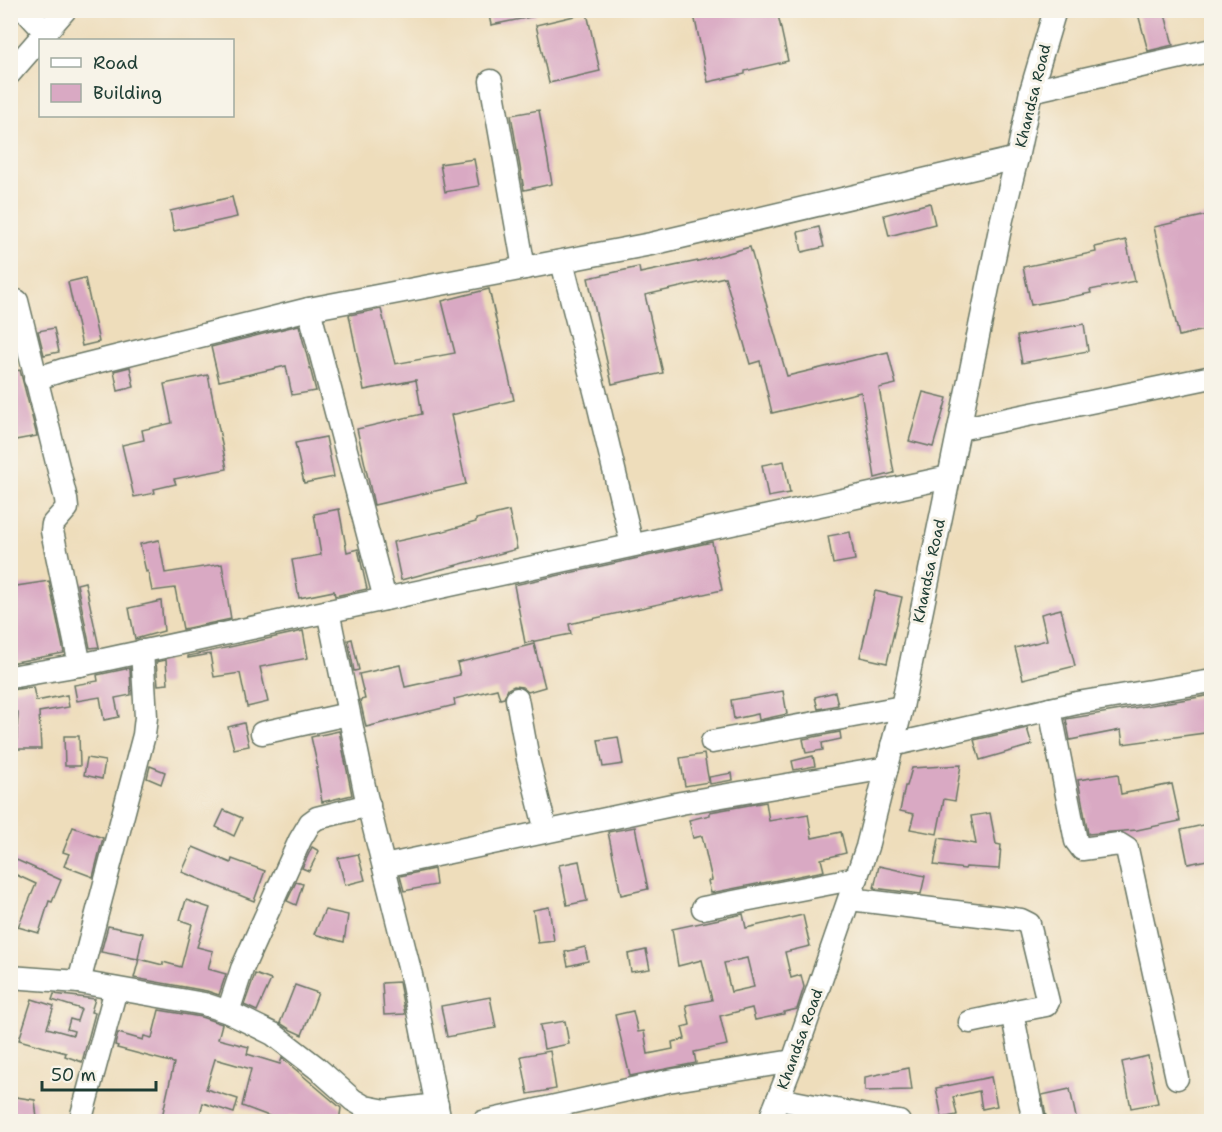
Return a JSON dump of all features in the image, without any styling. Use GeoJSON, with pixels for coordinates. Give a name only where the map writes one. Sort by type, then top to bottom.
{"type":"FeatureCollection","features":[{"type":"Feature","properties":{"kind":"street"},"geometry":{"type":"LineString","coordinates":[[26,10],[46,33]]}},
{"type":"Feature","properties":{"kind":"street"},"geometry":{"type":"LineString","coordinates":[[41,39],[65,10]]}},
{"type":"Feature","properties":{"kind":"street","name":"Khandsa Road"},"geometry":{"type":"LineString","coordinates":[[769,1122],[793,1062],[857,878],[887,768],[902,707],[1002,219],[1031,91],[1055,10]]}},
{"type":"Feature","properties":{"kind":"street"},"geometry":{"type":"LineString","coordinates":[[10,73],[39,41]]}},
{"type":"Feature","properties":{"kind":"street"},"geometry":{"type":"LineString","coordinates":[[1031,91],[1212,50]]}},
{"type":"Feature","properties":{"kind":"street"},"geometry":{"type":"LineString","coordinates":[[491,81],[524,268]]}},
{"type":"Feature","properties":{"kind":"street"},"geometry":{"type":"LineString","coordinates":[[35,378],[309,309],[562,262],[1017,158]]}},
{"type":"Feature","properties":{"kind":"street"},"geometry":{"type":"LineString","coordinates":[[562,262],[632,545]]}},
{"type":"Feature","properties":{"kind":"street"},"geometry":{"type":"LineString","coordinates":[[10,303],[17,302],[66,499],[67,508],[53,524],[52,531],[80,665]]}},
{"type":"Feature","properties":{"kind":"street"},"geometry":{"type":"LineString","coordinates":[[309,309],[386,599]]}},
{"type":"Feature","properties":{"kind":"street"},"geometry":{"type":"LineString","coordinates":[[958,429],[1212,377]]}},
{"type":"Feature","properties":{"kind":"street"},"geometry":{"type":"LineString","coordinates":[[10,677],[80,665],[949,477]]}},
{"type":"Feature","properties":{"kind":"street"},"geometry":{"type":"LineString","coordinates":[[10,977],[79,982],[204,1004],[228,1012],[273,1034],[353,1100],[365,1107],[386,1111],[438,1113],[411,975],[348,714],[328,611]]}},
{"type":"Feature","properties":{"kind":"street"},"geometry":{"type":"LineString","coordinates":[[79,982],[144,735],[146,717],[142,651]]}},
{"type":"Feature","properties":{"kind":"street"},"geometry":{"type":"LineString","coordinates":[[892,745],[1050,709],[1212,681]]}},
{"type":"Feature","properties":{"kind":"street"},"geometry":{"type":"LineString","coordinates":[[517,699],[528,759],[546,831]]}},
{"type":"Feature","properties":{"kind":"street"},"geometry":{"type":"LineString","coordinates":[[712,742],[902,707]]}},
{"type":"Feature","properties":{"kind":"street"},"geometry":{"type":"LineString","coordinates":[[1050,709],[1078,845],[1082,849],[1089,849],[1119,844],[1127,849],[1177,1078]]}},
{"type":"Feature","properties":{"kind":"street"},"geometry":{"type":"LineString","coordinates":[[262,733],[348,714]]}},
{"type":"Feature","properties":{"kind":"street"},"geometry":{"type":"LineString","coordinates":[[384,866],[681,803],[887,768]]}},
{"type":"Feature","properties":{"kind":"street"},"geometry":{"type":"LineString","coordinates":[[228,1012],[242,969],[300,840],[310,823],[328,814],[369,805]]}},
{"type":"Feature","properties":{"kind":"street"},"geometry":{"type":"LineString","coordinates":[[703,908],[857,878]]}},
{"type":"Feature","properties":{"kind":"street"},"geometry":{"type":"LineString","coordinates":[[850,899],[1021,920],[1029,924],[1048,1002],[1046,1005],[970,1022]]}},
{"type":"Feature","properties":{"kind":"street"},"geometry":{"type":"LineString","coordinates":[[80,1122],[116,989]]}},
{"type":"Feature","properties":{"kind":"street"},"geometry":{"type":"LineString","coordinates":[[1013,1013],[1034,1122]]}},
{"type":"Feature","properties":{"kind":"street"},"geometry":{"type":"LineString","coordinates":[[483,1122],[668,1081],[793,1062]]}},
{"type":"Feature","properties":{"kind":"street"},"geometry":{"type":"LineString","coordinates":[[778,1099],[899,1122]]}},
{"type":"Feature","properties":{"kind":"building"},"geometry":{"type":"Polygon","coordinates":[[[488,10],[535,10],[536,16],[491,25],[488,10]]]}},
{"type":"Feature","properties":{"kind":"building"},"geometry":{"type":"Polygon","coordinates":[[[693,10],[777,10],[788,61],[708,82],[693,10]]]}},
{"type":"Feature","properties":{"kind":"building"},"geometry":{"type":"Polygon","coordinates":[[[1137,10],[1164,10],[1173,45],[1148,51],[1137,10]]]}},
{"type":"Feature","properties":{"kind":"building"},"geometry":{"type":"Polygon","coordinates":[[[587,13],[600,71],[549,83],[536,25],[587,13]]]}},
{"type":"Feature","properties":{"kind":"building"},"geometry":{"type":"Polygon","coordinates":[[[539,110],[552,184],[524,190],[511,115],[539,110]]]}},
{"type":"Feature","properties":{"kind":"building"},"geometry":{"type":"Polygon","coordinates":[[[474,159],[479,186],[445,192],[440,164],[474,159]]]}},
{"type":"Feature","properties":{"kind":"building"},"geometry":{"type":"Polygon","coordinates":[[[232,197],[237,217],[174,231],[170,211],[232,197]]]}},
{"type":"Feature","properties":{"kind":"building"},"geometry":{"type":"Polygon","coordinates":[[[930,203],[935,224],[889,236],[884,215],[930,203]]]}},
{"type":"Feature","properties":{"kind":"building"},"geometry":{"type":"Polygon","coordinates":[[[1212,214],[1212,328],[1179,336],[1154,227],[1212,214]]]}},
{"type":"Feature","properties":{"kind":"building"},"geometry":{"type":"Polygon","coordinates":[[[819,227],[824,247],[802,252],[798,232],[819,227]]]}},
{"type":"Feature","properties":{"kind":"building"},"geometry":{"type":"Polygon","coordinates":[[[1126,240],[1135,281],[1031,305],[1023,267],[1096,252],[1095,247],[1126,240]]]}},
{"type":"Feature","properties":{"kind":"building"},"geometry":{"type":"Polygon","coordinates":[[[750,247],[787,376],[888,352],[896,384],[879,388],[894,473],[875,478],[861,392],[772,413],[760,361],[750,364],[725,277],[645,295],[663,373],[612,384],[588,278],[639,267],[640,273],[703,260],[750,247]]]}},
{"type":"Feature","properties":{"kind":"building"},"geometry":{"type":"Polygon","coordinates":[[[85,278],[99,342],[82,346],[68,282],[85,278]]]}},
{"type":"Feature","properties":{"kind":"building"},"geometry":{"type":"Polygon","coordinates":[[[489,289],[514,400],[451,415],[466,484],[374,505],[357,429],[422,414],[416,380],[364,390],[349,315],[381,309],[395,364],[455,353],[442,301],[489,289]]]}},
{"type":"Feature","properties":{"kind":"building"},"geometry":{"type":"Polygon","coordinates":[[[1084,324],[1088,351],[1022,363],[1017,336],[1084,324]]]}},
{"type":"Feature","properties":{"kind":"building"},"geometry":{"type":"Polygon","coordinates":[[[299,325],[316,391],[292,395],[286,366],[219,381],[211,347],[299,325]]]}},
{"type":"Feature","properties":{"kind":"building"},"geometry":{"type":"Polygon","coordinates":[[[54,328],[59,352],[44,355],[38,331],[54,328]]]}},
{"type":"Feature","properties":{"kind":"building"},"geometry":{"type":"Polygon","coordinates":[[[130,367],[134,387],[118,391],[114,371],[130,367]]]}},
{"type":"Feature","properties":{"kind":"building"},"geometry":{"type":"Polygon","coordinates":[[[20,370],[37,436],[10,441],[10,372],[20,370]]]}},
{"type":"Feature","properties":{"kind":"building"},"geometry":{"type":"Polygon","coordinates":[[[208,375],[227,469],[174,479],[176,484],[154,489],[155,493],[134,497],[122,445],[144,440],[142,430],[172,423],[164,384],[208,375]]]}},
{"type":"Feature","properties":{"kind":"building"},"geometry":{"type":"Polygon","coordinates":[[[923,392],[947,398],[933,447],[909,441],[923,392]]]}},
{"type":"Feature","properties":{"kind":"building"},"geometry":{"type":"Polygon","coordinates":[[[326,437],[334,477],[304,483],[295,443],[326,437]]]}},
{"type":"Feature","properties":{"kind":"building"},"geometry":{"type":"Polygon","coordinates":[[[784,461],[790,493],[768,497],[762,465],[784,461]]]}},
{"type":"Feature","properties":{"kind":"building"},"geometry":{"type":"Polygon","coordinates":[[[339,509],[347,552],[358,549],[367,589],[335,596],[334,591],[299,598],[292,560],[321,555],[314,514],[339,509]]]}},
{"type":"Feature","properties":{"kind":"building"},"geometry":{"type":"Polygon","coordinates":[[[509,511],[517,549],[401,580],[393,542],[444,531],[476,522],[476,519],[509,511]]]}},
{"type":"Feature","properties":{"kind":"building"},"geometry":{"type":"Polygon","coordinates":[[[850,532],[855,560],[833,564],[828,536],[850,532]]]}},
{"type":"Feature","properties":{"kind":"building"},"geometry":{"type":"Polygon","coordinates":[[[159,540],[165,573],[222,564],[231,619],[183,629],[175,588],[152,591],[148,571],[146,572],[140,544],[159,540]]]}},
{"type":"Feature","properties":{"kind":"building"},"geometry":{"type":"Polygon","coordinates":[[[712,542],[722,590],[569,624],[571,634],[525,643],[514,585],[712,542]]]}},
{"type":"Feature","properties":{"kind":"building"},"geometry":{"type":"Polygon","coordinates":[[[49,581],[64,653],[10,663],[10,587],[49,581]]]}},
{"type":"Feature","properties":{"kind":"building"},"geometry":{"type":"Polygon","coordinates":[[[85,582],[99,647],[90,648],[77,584],[85,582]]]}},
{"type":"Feature","properties":{"kind":"building"},"geometry":{"type":"Polygon","coordinates":[[[875,591],[902,597],[887,663],[860,657],[875,591]]]}},
{"type":"Feature","properties":{"kind":"building"},"geometry":{"type":"Polygon","coordinates":[[[161,601],[164,631],[135,639],[129,608],[161,601]]]}},
{"type":"Feature","properties":{"kind":"building"},"geometry":{"type":"Polygon","coordinates":[[[1061,609],[1075,666],[1023,679],[1015,648],[1047,640],[1041,614],[1061,609]]]}},
{"type":"Feature","properties":{"kind":"building"},"geometry":{"type":"Polygon","coordinates":[[[303,631],[308,658],[260,667],[268,702],[247,707],[240,673],[214,677],[210,654],[188,658],[188,656],[303,631]]]}},
{"type":"Feature","properties":{"kind":"building"},"geometry":{"type":"Polygon","coordinates":[[[352,639],[359,670],[354,671],[348,640],[352,639]]]}},
{"type":"Feature","properties":{"kind":"building"},"geometry":{"type":"Polygon","coordinates":[[[534,644],[545,687],[528,692],[522,687],[514,686],[508,689],[504,698],[500,699],[497,689],[454,699],[455,705],[366,727],[360,700],[365,699],[359,674],[400,665],[405,687],[460,675],[457,663],[534,644]]]}},
{"type":"Feature","properties":{"kind":"building"},"geometry":{"type":"Polygon","coordinates":[[[166,660],[168,684],[158,685],[156,662],[166,660]]]}},
{"type":"Feature","properties":{"kind":"building"},"geometry":{"type":"Polygon","coordinates":[[[130,668],[131,695],[115,698],[119,717],[104,720],[100,697],[77,701],[74,685],[98,681],[97,675],[130,668]]]}},
{"type":"Feature","properties":{"kind":"building"},"geometry":{"type":"Polygon","coordinates":[[[33,687],[36,701],[67,695],[69,707],[39,712],[41,749],[16,749],[18,712],[10,713],[10,690],[33,687]]]}},
{"type":"Feature","properties":{"kind":"building"},"geometry":{"type":"Polygon","coordinates":[[[783,691],[787,714],[759,720],[758,714],[734,719],[731,700],[783,691]]]}},
{"type":"Feature","properties":{"kind":"building"},"geometry":{"type":"Polygon","coordinates":[[[835,692],[838,705],[818,709],[815,697],[835,692]]]}},
{"type":"Feature","properties":{"kind":"building"},"geometry":{"type":"Polygon","coordinates":[[[1212,695],[1212,732],[1123,744],[1121,730],[1070,740],[1066,719],[1212,695]]]}},
{"type":"Feature","properties":{"kind":"building"},"geometry":{"type":"Polygon","coordinates":[[[244,723],[249,746],[234,749],[228,727],[244,723]]]}},
{"type":"Feature","properties":{"kind":"building"},"geometry":{"type":"Polygon","coordinates":[[[1027,728],[1032,745],[980,760],[974,740],[1027,728]]]}},
{"type":"Feature","properties":{"kind":"building"},"geometry":{"type":"Polygon","coordinates":[[[339,731],[352,795],[322,802],[311,737],[339,731]]]}},
{"type":"Feature","properties":{"kind":"building"},"geometry":{"type":"Polygon","coordinates":[[[840,732],[841,739],[822,743],[823,750],[806,753],[803,739],[840,732]]]}},
{"type":"Feature","properties":{"kind":"building"},"geometry":{"type":"Polygon","coordinates":[[[64,736],[79,736],[80,766],[65,766],[64,736]]]}},
{"type":"Feature","properties":{"kind":"building"},"geometry":{"type":"Polygon","coordinates":[[[618,737],[623,764],[603,767],[598,740],[618,737]]]}},
{"type":"Feature","properties":{"kind":"building"},"geometry":{"type":"Polygon","coordinates":[[[704,754],[709,782],[685,786],[680,758],[704,754]]]}},
{"type":"Feature","properties":{"kind":"building"},"geometry":{"type":"Polygon","coordinates":[[[813,756],[815,766],[794,770],[792,761],[813,756]]]}},
{"type":"Feature","properties":{"kind":"building"},"geometry":{"type":"Polygon","coordinates":[[[87,758],[105,761],[102,779],[84,775],[87,758]]]}},
{"type":"Feature","properties":{"kind":"building"},"geometry":{"type":"Polygon","coordinates":[[[961,765],[955,801],[944,799],[937,834],[910,829],[914,814],[900,811],[905,786],[907,786],[912,768],[961,765]]]}},
{"type":"Feature","properties":{"kind":"building"},"geometry":{"type":"Polygon","coordinates":[[[150,766],[165,772],[161,784],[147,778],[150,766]]]}},
{"type":"Feature","properties":{"kind":"building"},"geometry":{"type":"Polygon","coordinates":[[[732,773],[733,780],[710,784],[709,777],[732,773]]]}},
{"type":"Feature","properties":{"kind":"building"},"geometry":{"type":"Polygon","coordinates":[[[1118,774],[1121,794],[1172,784],[1180,821],[1137,830],[1088,834],[1078,780],[1118,774]]]}},
{"type":"Feature","properties":{"kind":"building"},"geometry":{"type":"Polygon","coordinates":[[[766,802],[769,821],[808,814],[812,838],[841,832],[846,853],[821,859],[824,871],[711,893],[708,881],[712,880],[702,836],[693,838],[689,820],[710,815],[710,812],[766,802]]]}},
{"type":"Feature","properties":{"kind":"building"},"geometry":{"type":"Polygon","coordinates":[[[224,810],[242,818],[234,836],[216,827],[224,810]]]}},
{"type":"Feature","properties":{"kind":"building"},"geometry":{"type":"Polygon","coordinates":[[[990,813],[996,844],[1001,845],[999,869],[966,867],[965,869],[934,865],[939,838],[976,844],[971,816],[990,813]]]}},
{"type":"Feature","properties":{"kind":"building"},"geometry":{"type":"Polygon","coordinates":[[[1212,823],[1212,859],[1188,864],[1181,830],[1212,823]]]}},
{"type":"Feature","properties":{"kind":"building"},"geometry":{"type":"Polygon","coordinates":[[[73,827],[103,838],[93,877],[64,866],[69,854],[63,852],[73,827]]]}},
{"type":"Feature","properties":{"kind":"building"},"geometry":{"type":"Polygon","coordinates":[[[635,827],[648,889],[621,895],[608,832],[635,827]]]}},
{"type":"Feature","properties":{"kind":"building"},"geometry":{"type":"Polygon","coordinates":[[[193,847],[231,863],[232,859],[265,871],[254,901],[182,872],[193,847]]]}},
{"type":"Feature","properties":{"kind":"building"},"geometry":{"type":"Polygon","coordinates":[[[312,847],[319,851],[309,871],[302,868],[312,847]]]}},
{"type":"Feature","properties":{"kind":"building"},"geometry":{"type":"Polygon","coordinates":[[[358,854],[365,880],[345,885],[338,858],[358,854]]]}},
{"type":"Feature","properties":{"kind":"building"},"geometry":{"type":"Polygon","coordinates":[[[10,857],[61,880],[52,902],[49,901],[39,933],[18,927],[36,884],[10,872],[10,857]]]}},
{"type":"Feature","properties":{"kind":"building"},"geometry":{"type":"Polygon","coordinates":[[[579,861],[587,901],[567,905],[559,865],[579,861]]]}},
{"type":"Feature","properties":{"kind":"building"},"geometry":{"type":"Polygon","coordinates":[[[879,866],[925,876],[921,894],[874,888],[879,866]]]}},
{"type":"Feature","properties":{"kind":"building"},"geometry":{"type":"Polygon","coordinates":[[[434,869],[436,885],[404,891],[400,876],[434,869]]]}},
{"type":"Feature","properties":{"kind":"building"},"geometry":{"type":"Polygon","coordinates":[[[296,882],[303,884],[296,905],[287,901],[296,882]]]}},
{"type":"Feature","properties":{"kind":"building"},"geometry":{"type":"Polygon","coordinates":[[[186,900],[210,908],[197,947],[213,951],[208,969],[226,974],[219,995],[134,978],[139,959],[181,967],[192,924],[180,920],[186,900]]]}},
{"type":"Feature","properties":{"kind":"building"},"geometry":{"type":"Polygon","coordinates":[[[549,907],[554,941],[538,943],[533,910],[549,907]]]}},
{"type":"Feature","properties":{"kind":"building"},"geometry":{"type":"Polygon","coordinates":[[[325,910],[348,915],[344,942],[314,934],[325,910]]]}},
{"type":"Feature","properties":{"kind":"building"},"geometry":{"type":"Polygon","coordinates":[[[743,914],[746,928],[803,915],[810,946],[785,952],[791,978],[801,975],[804,987],[797,1009],[784,1012],[784,1014],[755,1020],[752,1008],[720,1016],[727,1045],[694,1052],[696,1063],[630,1076],[615,1015],[633,1011],[638,1032],[644,1031],[648,1054],[673,1049],[672,1042],[685,1039],[682,1027],[690,1025],[686,1005],[712,1000],[702,960],[678,966],[672,929],[743,914]],[[747,958],[724,963],[731,992],[754,987],[747,958]]]}},
{"type":"Feature","properties":{"kind":"building"},"geometry":{"type":"Polygon","coordinates":[[[108,926],[143,933],[138,959],[101,952],[108,926]]]}},
{"type":"Feature","properties":{"kind":"building"},"geometry":{"type":"Polygon","coordinates":[[[585,947],[588,961],[568,966],[565,952],[585,947]]]}},
{"type":"Feature","properties":{"kind":"building"},"geometry":{"type":"Polygon","coordinates":[[[646,950],[650,969],[631,972],[628,954],[646,950]]]}},
{"type":"Feature","properties":{"kind":"building"},"geometry":{"type":"Polygon","coordinates":[[[255,974],[271,980],[257,1011],[244,1005],[255,974]]]}},
{"type":"Feature","properties":{"kind":"building"},"geometry":{"type":"Polygon","coordinates":[[[399,982],[405,1014],[384,1015],[382,983],[399,982]]]}},
{"type":"Feature","properties":{"kind":"building"},"geometry":{"type":"Polygon","coordinates":[[[295,985],[318,993],[302,1035],[280,1023],[295,985]]]}},
{"type":"Feature","properties":{"kind":"building"},"geometry":{"type":"Polygon","coordinates":[[[54,994],[95,999],[91,1012],[95,1013],[82,1062],[65,1056],[66,1053],[19,1040],[32,999],[54,1006],[47,1028],[73,1035],[74,1031],[67,1029],[70,1019],[77,1021],[81,1009],[52,1000],[54,994]]]}},
{"type":"Feature","properties":{"kind":"building"},"geometry":{"type":"Polygon","coordinates":[[[490,997],[496,1028],[447,1037],[441,1006],[490,997]]]}},
{"type":"Feature","properties":{"kind":"building"},"geometry":{"type":"Polygon","coordinates":[[[159,1010],[201,1017],[222,1024],[218,1039],[249,1047],[247,1054],[280,1064],[282,1058],[341,1108],[339,1122],[313,1122],[313,1120],[289,1116],[288,1122],[268,1122],[269,1116],[242,1106],[251,1069],[215,1059],[206,1089],[238,1099],[234,1113],[203,1103],[198,1122],[180,1122],[162,1117],[174,1063],[117,1048],[118,1046],[115,1045],[118,1033],[143,1040],[144,1036],[152,1038],[159,1010]]]}},
{"type":"Feature","properties":{"kind":"building"},"geometry":{"type":"Polygon","coordinates":[[[565,1021],[569,1044],[544,1049],[540,1025],[565,1021]]]}},
{"type":"Feature","properties":{"kind":"building"},"geometry":{"type":"Polygon","coordinates":[[[550,1051],[556,1089],[528,1094],[521,1056],[550,1051]]]}},
{"type":"Feature","properties":{"kind":"building"},"geometry":{"type":"Polygon","coordinates":[[[1148,1056],[1158,1103],[1131,1108],[1122,1062],[1148,1056]]]}},
{"type":"Feature","properties":{"kind":"building"},"geometry":{"type":"Polygon","coordinates":[[[909,1068],[912,1090],[865,1091],[865,1077],[909,1068]]]}},
{"type":"Feature","properties":{"kind":"building"},"geometry":{"type":"Polygon","coordinates":[[[991,1077],[997,1106],[982,1109],[979,1091],[953,1097],[957,1115],[942,1118],[936,1088],[991,1077]]]}},
{"type":"Feature","properties":{"kind":"building"},"geometry":{"type":"Polygon","coordinates":[[[1070,1089],[1077,1122],[1047,1122],[1042,1095],[1070,1089]]]}},
{"type":"Feature","properties":{"kind":"building"},"geometry":{"type":"Polygon","coordinates":[[[10,1096],[35,1100],[37,1119],[10,1121],[10,1096]]]}}]}
